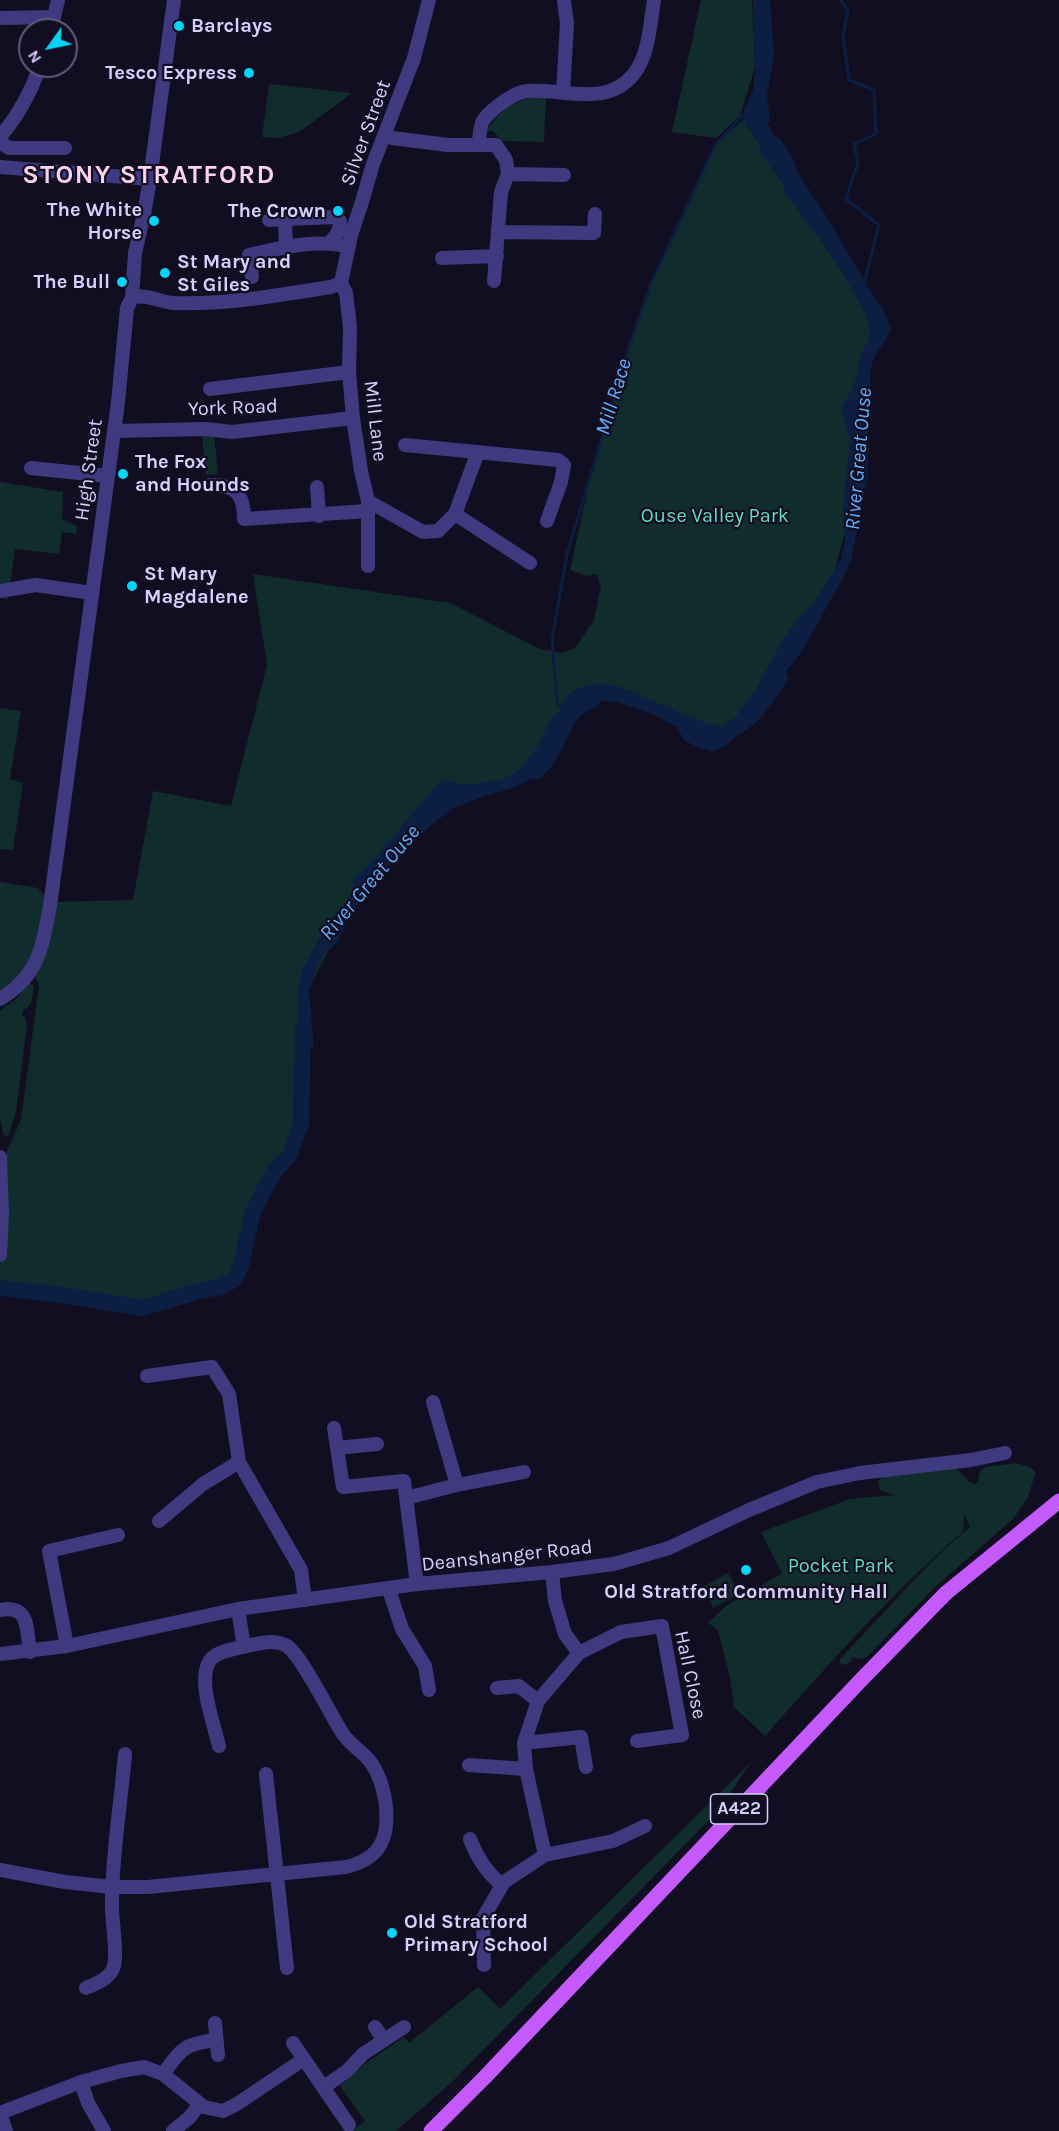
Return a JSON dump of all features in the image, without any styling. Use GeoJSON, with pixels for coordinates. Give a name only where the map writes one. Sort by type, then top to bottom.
{"type":"FeatureCollection","features":[{"type":"Feature","properties":{"kind":"main road","name":"A422"},"geometry":{"type":"LineString","coordinates":[[431,2131],[945,1593],[1059,1501]]}},
{"type":"Feature","properties":{"kind":"street"},"geometry":{"type":"LineString","coordinates":[[54,18],[58,0]]}},
{"type":"Feature","properties":{"kind":"street","name":"High Street"},"geometry":{"type":"LineString","coordinates":[[0,999],[33,970],[43,946],[50,906],[114,431],[127,308],[132,298],[135,253],[150,179],[174,0]]}},
{"type":"Feature","properties":{"kind":"street","name":"Silver Street"},"geometry":{"type":"LineString","coordinates":[[342,282],[349,247],[373,164],[414,58],[429,0]]}},
{"type":"Feature","properties":{"kind":"street"},"geometry":{"type":"LineString","coordinates":[[479,143],[480,124],[485,115],[508,98],[526,91],[591,95],[614,89],[633,75],[644,55],[654,0]]}},
{"type":"Feature","properties":{"kind":"street"},"geometry":{"type":"LineString","coordinates":[[563,93],[567,23],[564,2]]}},
{"type":"Feature","properties":{"kind":"street"},"geometry":{"type":"LineString","coordinates":[[0,18],[18,20]]}},
{"type":"Feature","properties":{"kind":"street"},"geometry":{"type":"LineString","coordinates":[[36,78],[11,125],[0,138],[9,148],[65,148]]}},
{"type":"Feature","properties":{"kind":"street"},"geometry":{"type":"LineString","coordinates":[[385,135],[392,138],[448,145],[479,143],[496,145],[506,160],[508,174],[501,192],[494,281]]}},
{"type":"Feature","properties":{"kind":"street"},"geometry":{"type":"LineString","coordinates":[[0,167],[150,179]]}},
{"type":"Feature","properties":{"kind":"street"},"geometry":{"type":"LineString","coordinates":[[508,174],[564,175]]}},
{"type":"Feature","properties":{"kind":"street"},"geometry":{"type":"LineString","coordinates":[[594,247],[595,214]]}},
{"type":"Feature","properties":{"kind":"street"},"geometry":{"type":"LineString","coordinates":[[269,220],[335,218],[340,221],[340,228],[329,243]]}},
{"type":"Feature","properties":{"kind":"street"},"geometry":{"type":"LineString","coordinates":[[285,219],[286,247]]}},
{"type":"Feature","properties":{"kind":"street"},"geometry":{"type":"LineString","coordinates":[[499,232],[594,233]]}},
{"type":"Feature","properties":{"kind":"street"},"geometry":{"type":"LineString","coordinates":[[252,277],[249,255],[286,247],[329,243],[349,247]]}},
{"type":"Feature","properties":{"kind":"street"},"geometry":{"type":"LineString","coordinates":[[442,258],[497,256]]}},
{"type":"Feature","properties":{"kind":"street"},"geometry":{"type":"LineString","coordinates":[[132,298],[142,296],[173,303],[249,300],[331,287],[342,282]]}},
{"type":"Feature","properties":{"kind":"street","name":"Mill Lane"},"geometry":{"type":"LineString","coordinates":[[342,282],[346,293],[350,327],[349,372],[353,418],[368,506],[368,566]]}},
{"type":"Feature","properties":{"kind":"street"},"geometry":{"type":"LineString","coordinates":[[210,389],[349,372]]}},
{"type":"Feature","properties":{"kind":"street","name":"York Road"},"geometry":{"type":"LineString","coordinates":[[114,431],[206,429],[232,432],[353,418]]}},
{"type":"Feature","properties":{"kind":"street"},"geometry":{"type":"LineString","coordinates":[[405,445],[558,460],[564,465],[561,482],[547,521]]}},
{"type":"Feature","properties":{"kind":"street"},"geometry":{"type":"LineString","coordinates":[[210,485],[234,489],[244,507],[244,519],[319,516],[368,506],[423,531],[438,531],[455,514],[478,452]]}},
{"type":"Feature","properties":{"kind":"street"},"geometry":{"type":"LineString","coordinates":[[31,468],[108,476]]}},
{"type":"Feature","properties":{"kind":"street"},"geometry":{"type":"LineString","coordinates":[[317,487],[319,516]]}},
{"type":"Feature","properties":{"kind":"street"},"geometry":{"type":"LineString","coordinates":[[455,514],[520,562]]}},
{"type":"Feature","properties":{"kind":"street"},"geometry":{"type":"LineString","coordinates":[[0,591],[36,585],[92,593]]}},
{"type":"Feature","properties":{"kind":"street"},"geometry":{"type":"LineString","coordinates":[[0,1157],[2,1205],[0,1256]]}},
{"type":"Feature","properties":{"kind":"street"},"geometry":{"type":"LineString","coordinates":[[147,1376],[212,1367],[229,1394],[239,1462],[301,1570],[305,1600]]}},
{"type":"Feature","properties":{"kind":"street"},"geometry":{"type":"LineString","coordinates":[[433,1401],[458,1485]]}},
{"type":"Feature","properties":{"kind":"street"},"geometry":{"type":"LineString","coordinates":[[334,1428],[343,1487],[404,1482],[417,1584]]}},
{"type":"Feature","properties":{"kind":"street"},"geometry":{"type":"LineString","coordinates":[[337,1448],[377,1444]]}},
{"type":"Feature","properties":{"kind":"street","name":"Deanshanger Road"},"geometry":{"type":"LineString","coordinates":[[0,1653],[30,1652],[67,1646],[238,1609],[389,1590],[417,1584],[614,1564],[669,1548],[817,1482],[860,1473],[971,1460],[1005,1453]]}},
{"type":"Feature","properties":{"kind":"street"},"geometry":{"type":"LineString","coordinates":[[159,1521],[203,1484],[239,1462]]}},
{"type":"Feature","properties":{"kind":"street"},"geometry":{"type":"LineString","coordinates":[[406,1498],[524,1472]]}},
{"type":"Feature","properties":{"kind":"street"},"geometry":{"type":"LineString","coordinates":[[67,1646],[49,1551],[118,1535]]}},
{"type":"Feature","properties":{"kind":"street"},"geometry":{"type":"LineString","coordinates":[[545,1856],[526,1769],[524,1743],[538,1701],[579,1653],[565,1634],[555,1601],[552,1572]]}},
{"type":"Feature","properties":{"kind":"street"},"geometry":{"type":"LineString","coordinates":[[389,1590],[402,1629],[425,1666],[429,1690]]}},
{"type":"Feature","properties":{"kind":"street"},"geometry":{"type":"LineString","coordinates":[[0,1610],[12,1607],[20,1611],[25,1619],[30,1652]]}},
{"type":"Feature","properties":{"kind":"street"},"geometry":{"type":"LineString","coordinates":[[238,1609],[244,1647]]}},
{"type":"Feature","properties":{"kind":"street","name":"Hall Close"},"geometry":{"type":"LineString","coordinates":[[579,1653],[621,1632],[662,1626],[682,1735],[637,1741]]}},
{"type":"Feature","properties":{"kind":"street"},"geometry":{"type":"LineString","coordinates":[[0,1870],[65,1882],[112,1887],[148,1887],[346,1867],[373,1856],[381,1844],[386,1833],[384,1791],[379,1776],[369,1760],[343,1734],[293,1652],[279,1643],[265,1642],[221,1652],[212,1658],[206,1667],[204,1680],[219,1746]]}},
{"type":"Feature","properties":{"kind":"street"},"geometry":{"type":"LineString","coordinates":[[496,1688],[519,1686],[538,1701]]}},
{"type":"Feature","properties":{"kind":"street"},"geometry":{"type":"LineString","coordinates":[[524,1743],[581,1737],[586,1767]]}},
{"type":"Feature","properties":{"kind":"street"},"geometry":{"type":"LineString","coordinates":[[86,1988],[108,1976],[114,1968],[116,1956],[112,1919],[112,1887],[125,1754]]}},
{"type":"Feature","properties":{"kind":"street"},"geometry":{"type":"LineString","coordinates":[[469,1765],[526,1769]]}},
{"type":"Feature","properties":{"kind":"street"},"geometry":{"type":"LineString","coordinates":[[266,1774],[288,1968]]}},
{"type":"Feature","properties":{"kind":"street"},"geometry":{"type":"LineString","coordinates":[[484,1965],[483,1918],[502,1885],[545,1856],[613,1841],[645,1826]]}},
{"type":"Feature","properties":{"kind":"street"},"geometry":{"type":"LineString","coordinates":[[471,1839],[477,1857],[491,1877],[502,1885]]}},
{"type":"Feature","properties":{"kind":"street"},"geometry":{"type":"LineString","coordinates":[[215,2023],[218,2055]]}},
{"type":"Feature","properties":{"kind":"street"},"geometry":{"type":"LineString","coordinates":[[375,2027],[384,2040]]}},
{"type":"Feature","properties":{"kind":"street"},"geometry":{"type":"LineString","coordinates":[[324,2087],[347,2071],[363,2054],[404,2027]]}},
{"type":"Feature","properties":{"kind":"street"},"geometry":{"type":"LineString","coordinates":[[163,2074],[181,2050],[187,2046],[216,2040]]}},
{"type":"Feature","properties":{"kind":"street"},"geometry":{"type":"LineString","coordinates":[[293,2043],[324,2087],[341,2121]]}},
{"type":"Feature","properties":{"kind":"street"},"geometry":{"type":"LineString","coordinates":[[6,2131],[0,2113],[81,2082],[144,2067],[163,2074],[200,2104],[214,2110],[227,2110],[304,2059]]}},
{"type":"Feature","properties":{"kind":"street"},"geometry":{"type":"LineString","coordinates":[[81,2082],[88,2103],[104,2131]]}},
{"type":"Feature","properties":{"kind":"street"},"geometry":{"type":"LineString","coordinates":[[173,2131],[189,2118],[200,2104]]}},
{"type":"Feature","properties":{"kind":"green space"},"geometry":{"type":"Polygon","coordinates":[[[701,0],[752,0],[755,67],[740,116],[716,138],[672,132],[701,0]]]}},
{"type":"Feature","properties":{"kind":"green space"},"geometry":{"type":"Polygon","coordinates":[[[269,84],[352,93],[299,132],[278,138],[262,137],[269,84]]]}},
{"type":"Feature","properties":{"kind":"green space"},"geometry":{"type":"Polygon","coordinates":[[[546,96],[544,142],[503,141],[493,131],[486,131],[504,110],[527,99],[546,96]]]}},
{"type":"Feature","properties":{"kind":"green space","name":"Ouse Valley Park"},"geometry":{"type":"Polygon","coordinates":[[[749,114],[886,325],[864,385],[869,449],[820,621],[730,735],[591,688],[577,691],[531,773],[442,812],[361,887],[307,992],[302,1112],[228,1277],[188,1298],[134,1308],[63,1289],[0,1285],[0,1157],[1,1164],[21,1120],[39,985],[33,970],[0,999],[0,882],[38,888],[48,900],[54,902],[133,900],[153,791],[231,806],[267,665],[253,574],[450,603],[540,649],[562,653],[575,648],[594,620],[601,586],[596,574],[587,576],[570,570],[588,488],[628,351],[651,284],[715,146],[749,114]]]}},
{"type":"Feature","properties":{"kind":"green space"},"geometry":{"type":"Polygon","coordinates":[[[214,433],[218,474],[206,475],[202,435],[214,433]]]}},
{"type":"Feature","properties":{"kind":"green space"},"geometry":{"type":"Polygon","coordinates":[[[0,482],[63,492],[62,519],[77,526],[76,534],[62,532],[59,554],[15,549],[8,599],[0,598],[0,482]]]}},
{"type":"Feature","properties":{"kind":"green space"},"geometry":{"type":"Polygon","coordinates":[[[0,708],[21,711],[10,779],[23,783],[13,850],[0,849],[0,708]]]}},
{"type":"Feature","properties":{"kind":"green space"},"geometry":{"type":"Polygon","coordinates":[[[28,982],[34,986],[29,1006],[23,1010],[22,1015],[27,1024],[16,1112],[8,1137],[4,1136],[0,1119],[0,1011],[18,997],[28,982]]]}},
{"type":"Feature","properties":{"kind":"green space","name":"Pocket Park"},"geometry":{"type":"Polygon","coordinates":[[[1016,1463],[1030,1467],[1036,1472],[1027,1499],[1013,1519],[935,1587],[867,1657],[859,1659],[853,1657],[849,1663],[843,1665],[839,1663],[840,1659],[935,1558],[970,1527],[964,1514],[963,1532],[936,1555],[885,1605],[765,1736],[734,1707],[730,1677],[718,1630],[708,1623],[726,1606],[782,1573],[761,1532],[850,1499],[894,1495],[880,1490],[878,1481],[891,1474],[923,1472],[954,1465],[969,1482],[975,1484],[978,1482],[980,1471],[986,1467],[1016,1463]]]}},
{"type":"Feature","properties":{"kind":"green space"},"geometry":{"type":"Polygon","coordinates":[[[728,1573],[739,1594],[713,1608],[708,1597],[699,1589],[728,1573]]]}},
{"type":"Feature","properties":{"kind":"green space"},"geometry":{"type":"Polygon","coordinates":[[[752,1761],[718,1811],[451,2083],[396,2131],[353,2131],[365,2121],[340,2086],[366,2063],[404,2037],[409,2043],[478,1987],[500,2009],[752,1761]]]}},
{"type":"Feature","properties":{"kind":"water"},"geometry":{"type":"Polygon","coordinates":[[[753,0],[770,0],[774,55],[767,95],[770,120],[767,123],[775,137],[780,139],[792,157],[799,175],[882,308],[890,327],[890,332],[871,365],[869,396],[863,409],[868,460],[867,479],[851,560],[845,574],[802,651],[738,734],[725,746],[712,752],[684,740],[677,727],[653,714],[616,702],[597,700],[583,705],[561,724],[551,743],[551,757],[541,774],[515,787],[453,808],[430,826],[372,882],[351,914],[337,942],[333,947],[327,949],[316,969],[309,992],[314,1047],[299,1047],[298,993],[302,970],[323,931],[352,893],[353,880],[369,865],[438,784],[446,780],[462,785],[500,780],[520,769],[537,748],[552,717],[559,712],[568,695],[581,687],[598,684],[618,686],[708,724],[722,726],[731,724],[756,688],[784,638],[815,601],[841,559],[845,540],[843,507],[850,442],[841,409],[853,388],[861,354],[870,333],[867,319],[848,282],[784,192],[785,187],[760,152],[761,147],[746,125],[743,113],[753,91],[755,72],[753,0]]]}},
{"type":"Feature","properties":{"kind":"waterway"},"geometry":{"type":"LineString","coordinates":[[841,0],[848,11],[843,35],[849,80],[874,90],[876,134],[854,144],[858,162],[846,199],[879,225],[864,284]]}},
{"type":"Feature","properties":{"kind":"waterway","name":"Mill Race"},"geometry":{"type":"LineString","coordinates":[[563,710],[557,703],[552,640],[567,554],[628,351],[651,284],[715,146],[744,114]]}},
{"type":"Feature","properties":{"kind":"waterway","name":"River Great Ouse"},"geometry":{"type":"LineString","coordinates":[[733,728],[755,712],[780,678]]}},
{"type":"Feature","properties":{"kind":"waterway","name":"River Great Ouse"},"geometry":{"type":"LineString","coordinates":[[536,771],[544,763],[574,712],[593,700]]}},
{"type":"Feature","properties":{"kind":"waterway","name":"River Great Ouse"},"geometry":{"type":"LineString","coordinates":[[0,1288],[142,1308],[221,1287],[235,1279],[241,1265],[252,1216],[274,1172],[289,1156],[301,1124],[303,1027]]}},
{"type":"Feature","properties":{"kind":"place","name":"Barclays"},"geometry":{"type":"Point","coordinates":[179,26]}},
{"type":"Feature","properties":{"kind":"place","name":"Tesco Express"},"geometry":{"type":"Point","coordinates":[249,73]}},
{"type":"Feature","properties":{"kind":"place","name":"The Crown"},"geometry":{"type":"Point","coordinates":[338,211]}},
{"type":"Feature","properties":{"kind":"place","name":"The White Horse"},"geometry":{"type":"Point","coordinates":[154,221]}},
{"type":"Feature","properties":{"kind":"place","name":"St Mary and St Giles"},"geometry":{"type":"Point","coordinates":[165,273]}},
{"type":"Feature","properties":{"kind":"place","name":"The Bull"},"geometry":{"type":"Point","coordinates":[122,282]}},
{"type":"Feature","properties":{"kind":"place","name":"The Fox and Hounds"},"geometry":{"type":"Point","coordinates":[123,474]}},
{"type":"Feature","properties":{"kind":"place","name":"St Mary Magdalene"},"geometry":{"type":"Point","coordinates":[132,586]}},
{"type":"Feature","properties":{"kind":"place","name":"Old Stratford Community Hall"},"geometry":{"type":"Point","coordinates":[746,1570]}},
{"type":"Feature","properties":{"kind":"place","name":"Old Stratford Primary School"},"geometry":{"type":"Point","coordinates":[392,1933]}},
{"type":"Feature","properties":{"kind":"district","name":"STONY STRATFORD"},"geometry":{"type":"Point","coordinates":[149,176]}}]}
